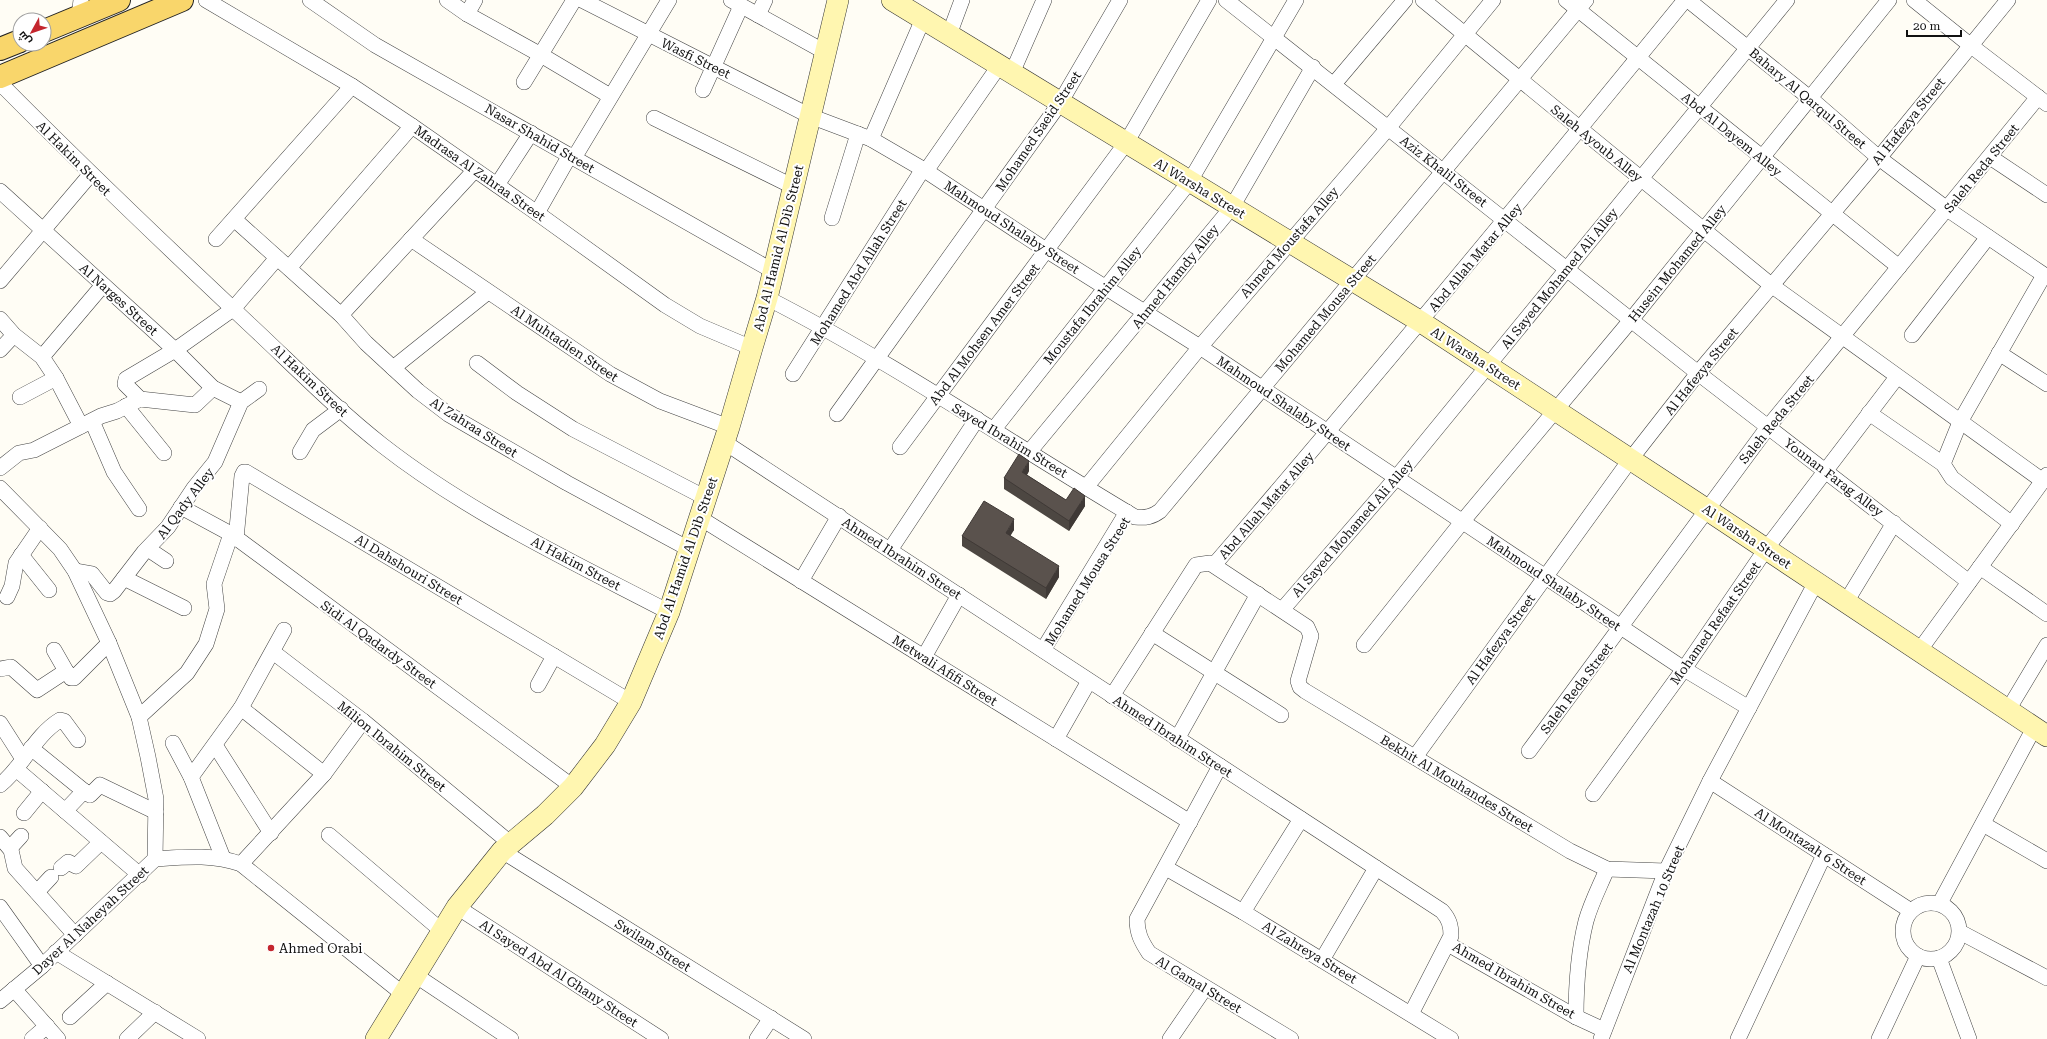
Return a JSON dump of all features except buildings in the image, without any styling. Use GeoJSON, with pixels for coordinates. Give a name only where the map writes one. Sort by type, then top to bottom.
{"type":"FeatureCollection","features":[{"type":"Feature","properties":{"kind":"main road"},"geometry":{"type":"LineString","coordinates":[[52,26],[80,8],[119,0]]}},
{"type":"Feature","properties":{"kind":"main road"},"geometry":{"type":"LineString","coordinates":[[0,77],[182,0]]}},
{"type":"Feature","properties":{"kind":"main road"},"geometry":{"type":"LineString","coordinates":[[0,50],[12,45]]}},
{"type":"Feature","properties":{"kind":"street","name":"Madrasa Al Zahraa Street"},"geometry":{"type":"LineString","coordinates":[[206,0],[352,86],[412,126],[474,171],[538,213],[665,305],[700,326],[752,348]]}},
{"type":"Feature","properties":{"kind":"street","name":"Nasar Shahid Street"},"geometry":{"type":"LineString","coordinates":[[310,0],[376,45],[773,271]]}},
{"type":"Feature","properties":{"kind":"street"},"geometry":{"type":"LineString","coordinates":[[447,0],[467,14],[541,55],[610,96]]}},
{"type":"Feature","properties":{"kind":"street"},"geometry":{"type":"LineString","coordinates":[[467,14],[475,0]]}},
{"type":"Feature","properties":{"kind":"street"},"geometry":{"type":"LineString","coordinates":[[524,82],[574,0]]}},
{"type":"Feature","properties":{"kind":"street","name":"Wasfi Street"},"geometry":{"type":"LineString","coordinates":[[582,0],[810,116]]}},
{"type":"Feature","properties":{"kind":"street"},"geometry":{"type":"LineString","coordinates":[[538,213],[668,0]]}},
{"type":"Feature","properties":{"kind":"street"},"geometry":{"type":"LineString","coordinates":[[758,15],[764,0]]}},
{"type":"Feature","properties":{"kind":"street","name":"Abd Al Hamid Al Dib Street"},"geometry":{"type":"LineString","coordinates":[[376,1039],[457,907],[506,847],[545,815],[573,787],[605,745],[631,702],[669,612],[727,435],[767,298],[838,0]]}},
{"type":"Feature","properties":{"kind":"street"},"geometry":{"type":"LineString","coordinates":[[949,35],[962,0]]}},
{"type":"Feature","properties":{"kind":"street","name":"Mohamed Abd Allah Street"},"geometry":{"type":"LineString","coordinates":[[793,374],[924,170],[1005,69],[1044,0]]}},
{"type":"Feature","properties":{"kind":"street","name":"Mohamed Saeid Street"},"geometry":{"type":"LineString","coordinates":[[837,414],[1060,103],[1120,0]]}},
{"type":"Feature","properties":{"kind":"street","name":"Abd Al Mohsen Amer Street"},"geometry":{"type":"LineString","coordinates":[[900,447],[1126,143],[1209,0]]}},
{"type":"Feature","properties":{"kind":"street","name":"Aziz Khalil Street"},"geometry":{"type":"LineString","coordinates":[[1226,0],[1389,127],[1698,373]]}},
{"type":"Feature","properties":{"kind":"street","name":"Moustafa Ibrahim Alley"},"geometry":{"type":"LineString","coordinates":[[994,429],[1190,181],[1296,0]]}},
{"type":"Feature","properties":{"kind":"street"},"geometry":{"type":"LineString","coordinates":[[1334,84],[1405,0]]}},
{"type":"Feature","properties":{"kind":"street","name":"Saleh Ayoub Alley"},"geometry":{"type":"LineString","coordinates":[[1423,0],[1771,285],[1960,422],[2044,486]]}},
{"type":"Feature","properties":{"kind":"street","name":"Ahmed Moustafa Alley"},"geometry":{"type":"LineString","coordinates":[[1087,486],[1200,346],[1389,127],[1493,0]]}},
{"type":"Feature","properties":{"kind":"street","name":"Abd Al Dayem Alley"},"geometry":{"type":"LineString","coordinates":[[1566,0],[1582,5],[1638,58],[1898,267]]}},
{"type":"Feature","properties":{"kind":"street","name":"Abd Allah Matar Alley"},"geometry":{"type":"LineString","coordinates":[[1214,565],[1421,322],[1685,0]]}},
{"type":"Feature","properties":{"kind":"street","name":"Bahary Al Qarqul Street"},"geometry":{"type":"LineString","coordinates":[[1688,0],[1811,99],[1879,158],[1947,209],[2045,276]]}},
{"type":"Feature","properties":{"kind":"street","name":"Al Sayed Mohamed Ali Alley"},"geometry":{"type":"LineString","coordinates":[[1282,610],[1396,478],[1566,268],[1787,0]]}},
{"type":"Feature","properties":{"kind":"street","name":"Husein Mohamed Alley"},"geometry":{"type":"LineString","coordinates":[[1364,645],[1462,522],[1631,320],[1811,99],[1889,0]]}},
{"type":"Feature","properties":{"kind":"street"},"geometry":{"type":"LineString","coordinates":[[1914,0],[1970,45],[2043,100]]}},
{"type":"Feature","properties":{"kind":"street","name":"Al Hafezya Street"},"geometry":{"type":"LineString","coordinates":[[1415,757],[1630,460],[1698,373],[1879,158],[2008,0]]}},
{"type":"Feature","properties":{"kind":"street","name":"Al Warsha Street"},"geometry":{"type":"LineString","coordinates":[[898,2],[1060,103],[1421,322],[1706,509],[2041,732]]}},
{"type":"Feature","properties":{"kind":"street"},"geometry":{"type":"LineString","coordinates":[[703,90],[714,67],[736,3],[825,52]]}},
{"type":"Feature","properties":{"kind":"street","name":"Mohamed Mousa Street"},"geometry":{"type":"LineString","coordinates":[[1043,650],[1127,512],[1135,517],[1144,518],[1153,516],[1160,511],[1261,388],[1444,172],[1582,5]]}},
{"type":"Feature","properties":{"kind":"street"},"geometry":{"type":"LineString","coordinates":[[832,218],[865,137],[923,19]]}},
{"type":"Feature","properties":{"kind":"street","name":"Ahmed Hamdy Alley"},"geometry":{"type":"LineString","coordinates":[[1030,451],[1232,207],[1313,68]]}},
{"type":"Feature","properties":{"kind":"street","name":"Al Hakim Street"},"geometry":{"type":"LineString","coordinates":[[0,83],[90,175],[233,309],[382,445],[457,497],[562,556],[669,612]]}},
{"type":"Feature","properties":{"kind":"street"},"geometry":{"type":"LineString","coordinates":[[216,239],[352,86]]}},
{"type":"Feature","properties":{"kind":"street","name":"Saleh Reda Street"},"geometry":{"type":"LineString","coordinates":[[1529,751],[1621,628],[1706,509],[1768,427],[1898,267],[1990,157],[2043,100]]}},
{"type":"Feature","properties":{"kind":"street","name":"Mahmoud Shalaby Street"},"geometry":{"type":"LineString","coordinates":[[810,116],[865,137],[924,170],[1046,250],[1200,346],[1621,628],[1684,669],[1749,708]]}},
{"type":"Feature","properties":{"kind":"street"},"geometry":{"type":"LineString","coordinates":[[654,118],[794,186]]}},
{"type":"Feature","properties":{"kind":"street"},"geometry":{"type":"LineString","coordinates":[[289,268],[412,126]]}},
{"type":"Feature","properties":{"kind":"street"},"geometry":{"type":"LineString","coordinates":[[497,186],[531,133]]}},
{"type":"Feature","properties":{"kind":"street"},"geometry":{"type":"LineString","coordinates":[[1990,157],[2047,194]]}},
{"type":"Feature","properties":{"kind":"street"},"geometry":{"type":"LineString","coordinates":[[340,315],[474,171]]}},
{"type":"Feature","properties":{"kind":"street"},"geometry":{"type":"LineString","coordinates":[[0,281],[90,175]]}},
{"type":"Feature","properties":{"kind":"street","name":"Al Narges Street"},"geometry":{"type":"LineString","coordinates":[[0,191],[175,350],[213,388],[242,402]]}},
{"type":"Feature","properties":{"kind":"street","name":"Al Zahraa Street"},"geometry":{"type":"LineString","coordinates":[[234,219],[340,315],[418,391],[448,414],[567,483],[690,549]]}},
{"type":"Feature","properties":{"kind":"street"},"geometry":{"type":"LineString","coordinates":[[1912,335],[1988,237]]}},
{"type":"Feature","properties":{"kind":"street","name":"Al Muhtadien Street"},"geometry":{"type":"LineString","coordinates":[[411,239],[610,374],[634,388],[695,416],[727,435]]}},
{"type":"Feature","properties":{"kind":"street"},"geometry":{"type":"LineString","coordinates":[[140,399],[125,381],[175,350],[233,309],[277,258]]}},
{"type":"Feature","properties":{"kind":"street"},"geometry":{"type":"LineString","coordinates":[[1943,464],[1960,422],[2045,276]]}},
{"type":"Feature","properties":{"kind":"street"},"geometry":{"type":"LineString","coordinates":[[42,357],[103,285]]}},
{"type":"Feature","properties":{"kind":"street"},"geometry":{"type":"LineString","coordinates":[[393,368],[488,292]]}},
{"type":"Feature","properties":{"kind":"street","name":"Sayed Ibrahim Street"},"geometry":{"type":"LineString","coordinates":[[767,298],[823,327],[994,429],[1127,512]]}},
{"type":"Feature","properties":{"kind":"street"},"geometry":{"type":"LineString","coordinates":[[0,319],[14,335],[42,357],[86,423],[114,472],[139,509]]}},
{"type":"Feature","properties":{"kind":"street"},"geometry":{"type":"LineString","coordinates":[[0,350],[14,335]]}},
{"type":"Feature","properties":{"kind":"street"},"geometry":{"type":"LineString","coordinates":[[1999,353],[2047,384]]}},
{"type":"Feature","properties":{"kind":"street"},"geometry":{"type":"LineString","coordinates":[[477,364],[517,393],[573,429],[706,498]]}},
{"type":"Feature","properties":{"kind":"street","name":"Younan Farag Alley"},"geometry":{"type":"LineString","coordinates":[[1698,373],[1970,582]]}},
{"type":"Feature","properties":{"kind":"street","name":"Mohamed Refaat Street"},"geometry":{"type":"LineString","coordinates":[[1593,794],[1684,669],[1766,549],[1824,470],[1897,377]]}},
{"type":"Feature","properties":{"kind":"street"},"geometry":{"type":"LineString","coordinates":[[20,397],[56,378]]}},
{"type":"Feature","properties":{"kind":"street"},"geometry":{"type":"LineString","coordinates":[[0,468],[20,452],[34,450],[86,423],[140,399],[195,405],[213,388]]}},
{"type":"Feature","properties":{"kind":"street","name":"Al Qady Alley"},"geometry":{"type":"LineString","coordinates":[[76,571],[92,574],[110,594],[168,528],[181,507],[214,462],[242,402],[259,389]]}},
{"type":"Feature","properties":{"kind":"street"},"geometry":{"type":"LineString","coordinates":[[126,406],[164,453]]}},
{"type":"Feature","properties":{"kind":"street"},"geometry":{"type":"LineString","coordinates":[[300,452],[313,430],[342,409]]}},
{"type":"Feature","properties":{"kind":"street"},"geometry":{"type":"LineString","coordinates":[[1869,413],[1943,464],[1952,478],[2012,524]]}},
{"type":"Feature","properties":{"kind":"street"},"geometry":{"type":"LineString","coordinates":[[890,550],[977,419]]}},
{"type":"Feature","properties":{"kind":"street","name":"Ahmed Ibrahim Street"},"geometry":{"type":"LineString","coordinates":[[727,435],[839,516],[890,550],[1442,911],[1448,918],[1451,927],[1452,936],[1448,944],[1576,1017],[1602,1035]]}},
{"type":"Feature","properties":{"kind":"street","name":"Al Dahshouri Street"},"geometry":{"type":"LineString","coordinates":[[234,536],[242,476],[244,472],[246,472],[631,702]]}},
{"type":"Feature","properties":{"kind":"street"},"geometry":{"type":"LineString","coordinates":[[1919,651],[2012,524],[2044,486]]}},
{"type":"Feature","properties":{"kind":"street","name":"Dayer Al Naheyah Street"},"geometry":{"type":"LineString","coordinates":[[0,1001],[42,966],[140,875],[155,859],[156,812],[156,799],[138,717],[109,643],[76,571],[60,549],[1,490]]}},
{"type":"Feature","properties":{"kind":"street","name":"Sidi Al Qadardy Street"},"geometry":{"type":"LineString","coordinates":[[181,507],[234,536],[573,787]]}},
{"type":"Feature","properties":{"kind":"street"},"geometry":{"type":"LineString","coordinates":[[801,581],[839,516]]}},
{"type":"Feature","properties":{"kind":"street","name":"Metwali Afifi Street"},"geometry":{"type":"LineString","coordinates":[[700,518],[1190,822]]}},
{"type":"Feature","properties":{"kind":"street"},"geometry":{"type":"LineString","coordinates":[[1846,602],[1894,523]]}},
{"type":"Feature","properties":{"kind":"street"},"geometry":{"type":"LineString","coordinates":[[7,597],[12,586],[16,563],[40,528]]}},
{"type":"Feature","properties":{"kind":"street"},"geometry":{"type":"LineString","coordinates":[[138,717],[187,673],[206,644],[217,609],[214,584],[234,536]]}},
{"type":"Feature","properties":{"kind":"street"},"geometry":{"type":"LineString","coordinates":[[148,549],[166,560]]}},
{"type":"Feature","properties":{"kind":"street"},"geometry":{"type":"LineString","coordinates":[[21,555],[49,590]]}},
{"type":"Feature","properties":{"kind":"street"},"geometry":{"type":"LineString","coordinates":[[1112,696],[1196,565],[1205,562],[1214,565],[1282,610]]}},
{"type":"Feature","properties":{"kind":"street"},"geometry":{"type":"LineString","coordinates":[[1980,567],[2047,614]]}},
{"type":"Feature","properties":{"kind":"street"},"geometry":{"type":"LineString","coordinates":[[124,578],[184,608]]}},
{"type":"Feature","properties":{"kind":"street","name":"Al Montazah 10 Street"},"geometry":{"type":"LineString","coordinates":[[1602,1035],[1666,871],[1710,781],[1816,582]]}},
{"type":"Feature","properties":{"kind":"street"},"geometry":{"type":"LineString","coordinates":[[1177,739],[1258,594]]}},
{"type":"Feature","properties":{"kind":"street"},"geometry":{"type":"LineString","coordinates":[[924,657],[959,595]]}},
{"type":"Feature","properties":{"kind":"street","name":"Bekhit Al Mouhandes Street"},"geometry":{"type":"LineString","coordinates":[[1282,610],[1307,627],[1311,636],[1299,674],[1298,681],[1300,687],[1570,851],[1607,869],[1666,871]]}},
{"type":"Feature","properties":{"kind":"street"},"geometry":{"type":"LineString","coordinates":[[191,777],[241,708],[284,630]]}},
{"type":"Feature","properties":{"kind":"street"},"geometry":{"type":"LineString","coordinates":[[1152,633],[1281,715]]}},
{"type":"Feature","properties":{"kind":"street"},"geometry":{"type":"LineString","coordinates":[[54,650],[71,678],[74,678],[109,643]]}},
{"type":"Feature","properties":{"kind":"street"},"geometry":{"type":"LineString","coordinates":[[2008,710],[2047,645]]}},
{"type":"Feature","properties":{"kind":"street","name":"Milion Ibrahim Street"},"geometry":{"type":"LineString","coordinates":[[273,652],[363,721],[506,847]]}},
{"type":"Feature","properties":{"kind":"street"},"geometry":{"type":"LineString","coordinates":[[538,685],[554,656]]}},
{"type":"Feature","properties":{"kind":"street"},"geometry":{"type":"LineString","coordinates":[[0,669],[11,667],[36,690],[66,671]]}},
{"type":"Feature","properties":{"kind":"street"},"geometry":{"type":"LineString","coordinates":[[1056,738],[1089,681]]}},
{"type":"Feature","properties":{"kind":"street"},"geometry":{"type":"LineString","coordinates":[[241,708],[324,774]]}},
{"type":"Feature","properties":{"kind":"street"},"geometry":{"type":"LineString","coordinates":[[0,785],[60,720],[64,721],[78,740]]}},
{"type":"Feature","properties":{"kind":"street"},"geometry":{"type":"LineString","coordinates":[[241,864],[324,774],[363,721]]}},
{"type":"Feature","properties":{"kind":"street"},"geometry":{"type":"LineString","coordinates":[[0,723],[24,759],[42,791],[140,875]]}},
{"type":"Feature","properties":{"kind":"street"},"geometry":{"type":"LineString","coordinates":[[1940,903],[1983,824],[2041,732]]}},
{"type":"Feature","properties":{"kind":"street"},"geometry":{"type":"LineString","coordinates":[[173,743],[191,777],[223,858]]}},
{"type":"Feature","properties":{"kind":"street"},"geometry":{"type":"LineString","coordinates":[[215,745],[271,833]]}},
{"type":"Feature","properties":{"kind":"street"},"geometry":{"type":"LineString","coordinates":[[24,759],[90,795],[100,785],[156,812]]}},
{"type":"Feature","properties":{"kind":"street","name":"Al Gamal Street"},"geometry":{"type":"LineString","coordinates":[[1220,766],[1137,919],[1138,931],[1142,943],[1149,953],[1290,1039]]}},
{"type":"Feature","properties":{"kind":"street","name":"Al Montazah 6 Street"},"geometry":{"type":"LineString","coordinates":[[1710,781],[1911,911]]}},
{"type":"Feature","properties":{"kind":"street"},"geometry":{"type":"LineString","coordinates":[[24,814],[42,791]]}},
{"type":"Feature","properties":{"kind":"street"},"geometry":{"type":"LineString","coordinates":[[65,811],[84,791]]}},
{"type":"Feature","properties":{"kind":"street"},"geometry":{"type":"LineString","coordinates":[[1243,912],[1301,819]]}},
{"type":"Feature","properties":{"kind":"street"},"geometry":{"type":"LineString","coordinates":[[1983,824],[2047,861]]}},
{"type":"Feature","properties":{"kind":"street"},"geometry":{"type":"LineString","coordinates":[[329,835],[442,932]]}},
{"type":"Feature","properties":{"kind":"street"},"geometry":{"type":"LineString","coordinates":[[21,836],[5,842],[15,868],[75,934]]}},
{"type":"Feature","properties":{"kind":"street"},"geometry":{"type":"LineString","coordinates":[[37,892],[68,862],[76,866],[101,842]]}},
{"type":"Feature","properties":{"kind":"street","name":"Swilam Street"},"geometry":{"type":"LineString","coordinates":[[506,847],[804,1039]]}},
{"type":"Feature","properties":{"kind":"street"},"geometry":{"type":"LineString","coordinates":[[1738,1039],[1824,855]]}},
{"type":"Feature","properties":{"kind":"street"},"geometry":{"type":"LineString","coordinates":[[155,859],[203,856],[223,858],[241,864],[404,994]]}},
{"type":"Feature","properties":{"kind":"street","name":"Al Zahreya Street"},"geometry":{"type":"LineString","coordinates":[[1166,868],[1243,912],[1451,1039]]}},
{"type":"Feature","properties":{"kind":"street"},"geometry":{"type":"LineString","coordinates":[[1322,960],[1376,868]]}},
{"type":"Feature","properties":{"kind":"street"},"geometry":{"type":"LineString","coordinates":[[1576,1017],[1576,984],[1580,949],[1587,919],[1607,869]]}},
{"type":"Feature","properties":{"kind":"street"},"geometry":{"type":"LineString","coordinates":[[1924,903],[1940,903],[1952,911],[1960,925],[1958,941],[1954,949],[1939,958],[1925,959],[1918,956],[1906,944],[1903,935],[1903,926],[1911,911],[1924,903]]}},
{"type":"Feature","properties":{"kind":"street"},"geometry":{"type":"LineString","coordinates":[[0,907],[42,966]]}},
{"type":"Feature","properties":{"kind":"street","name":"Al Sayed Abd Al Ghany Street"},"geometry":{"type":"LineString","coordinates":[[457,907],[661,1039]]}},
{"type":"Feature","properties":{"kind":"street"},"geometry":{"type":"LineString","coordinates":[[1960,932],[2047,978]]}},
{"type":"Feature","properties":{"kind":"street"},"geometry":{"type":"LineString","coordinates":[[1411,1014],[1448,944]]}},
{"type":"Feature","properties":{"kind":"street"},"geometry":{"type":"LineString","coordinates":[[56,952],[198,1039]]}},
{"type":"Feature","properties":{"kind":"street"},"geometry":{"type":"LineString","coordinates":[[1879,1039],[1918,956]]}},
{"type":"Feature","properties":{"kind":"street"},"geometry":{"type":"LineString","coordinates":[[1939,958],[1969,1039]]}},
{"type":"Feature","properties":{"kind":"street"},"geometry":{"type":"LineString","coordinates":[[415,975],[511,1039]]}},
{"type":"Feature","properties":{"kind":"street"},"geometry":{"type":"LineString","coordinates":[[70,1017],[107,983]]}},
{"type":"Feature","properties":{"kind":"street"},"geometry":{"type":"LineString","coordinates":[[1170,1039],[1205,988]]}},
{"type":"Feature","properties":{"kind":"street"},"geometry":{"type":"LineString","coordinates":[[14,989],[58,1039]]}},
{"type":"Feature","properties":{"kind":"street"},"geometry":{"type":"LineString","coordinates":[[127,1039],[155,1012]]}},
{"type":"Feature","properties":{"kind":"street"},"geometry":{"type":"LineString","coordinates":[[757,1039],[771,1018]]}},
{"type":"Feature","properties":{"kind":"street"},"geometry":{"type":"LineString","coordinates":[[32,1039],[47,1026]]}},
{"type":"Feature","properties":{"kind":"place","name":"Ahmed Orabi"},"geometry":{"type":"Point","coordinates":[271,948]}}]}
